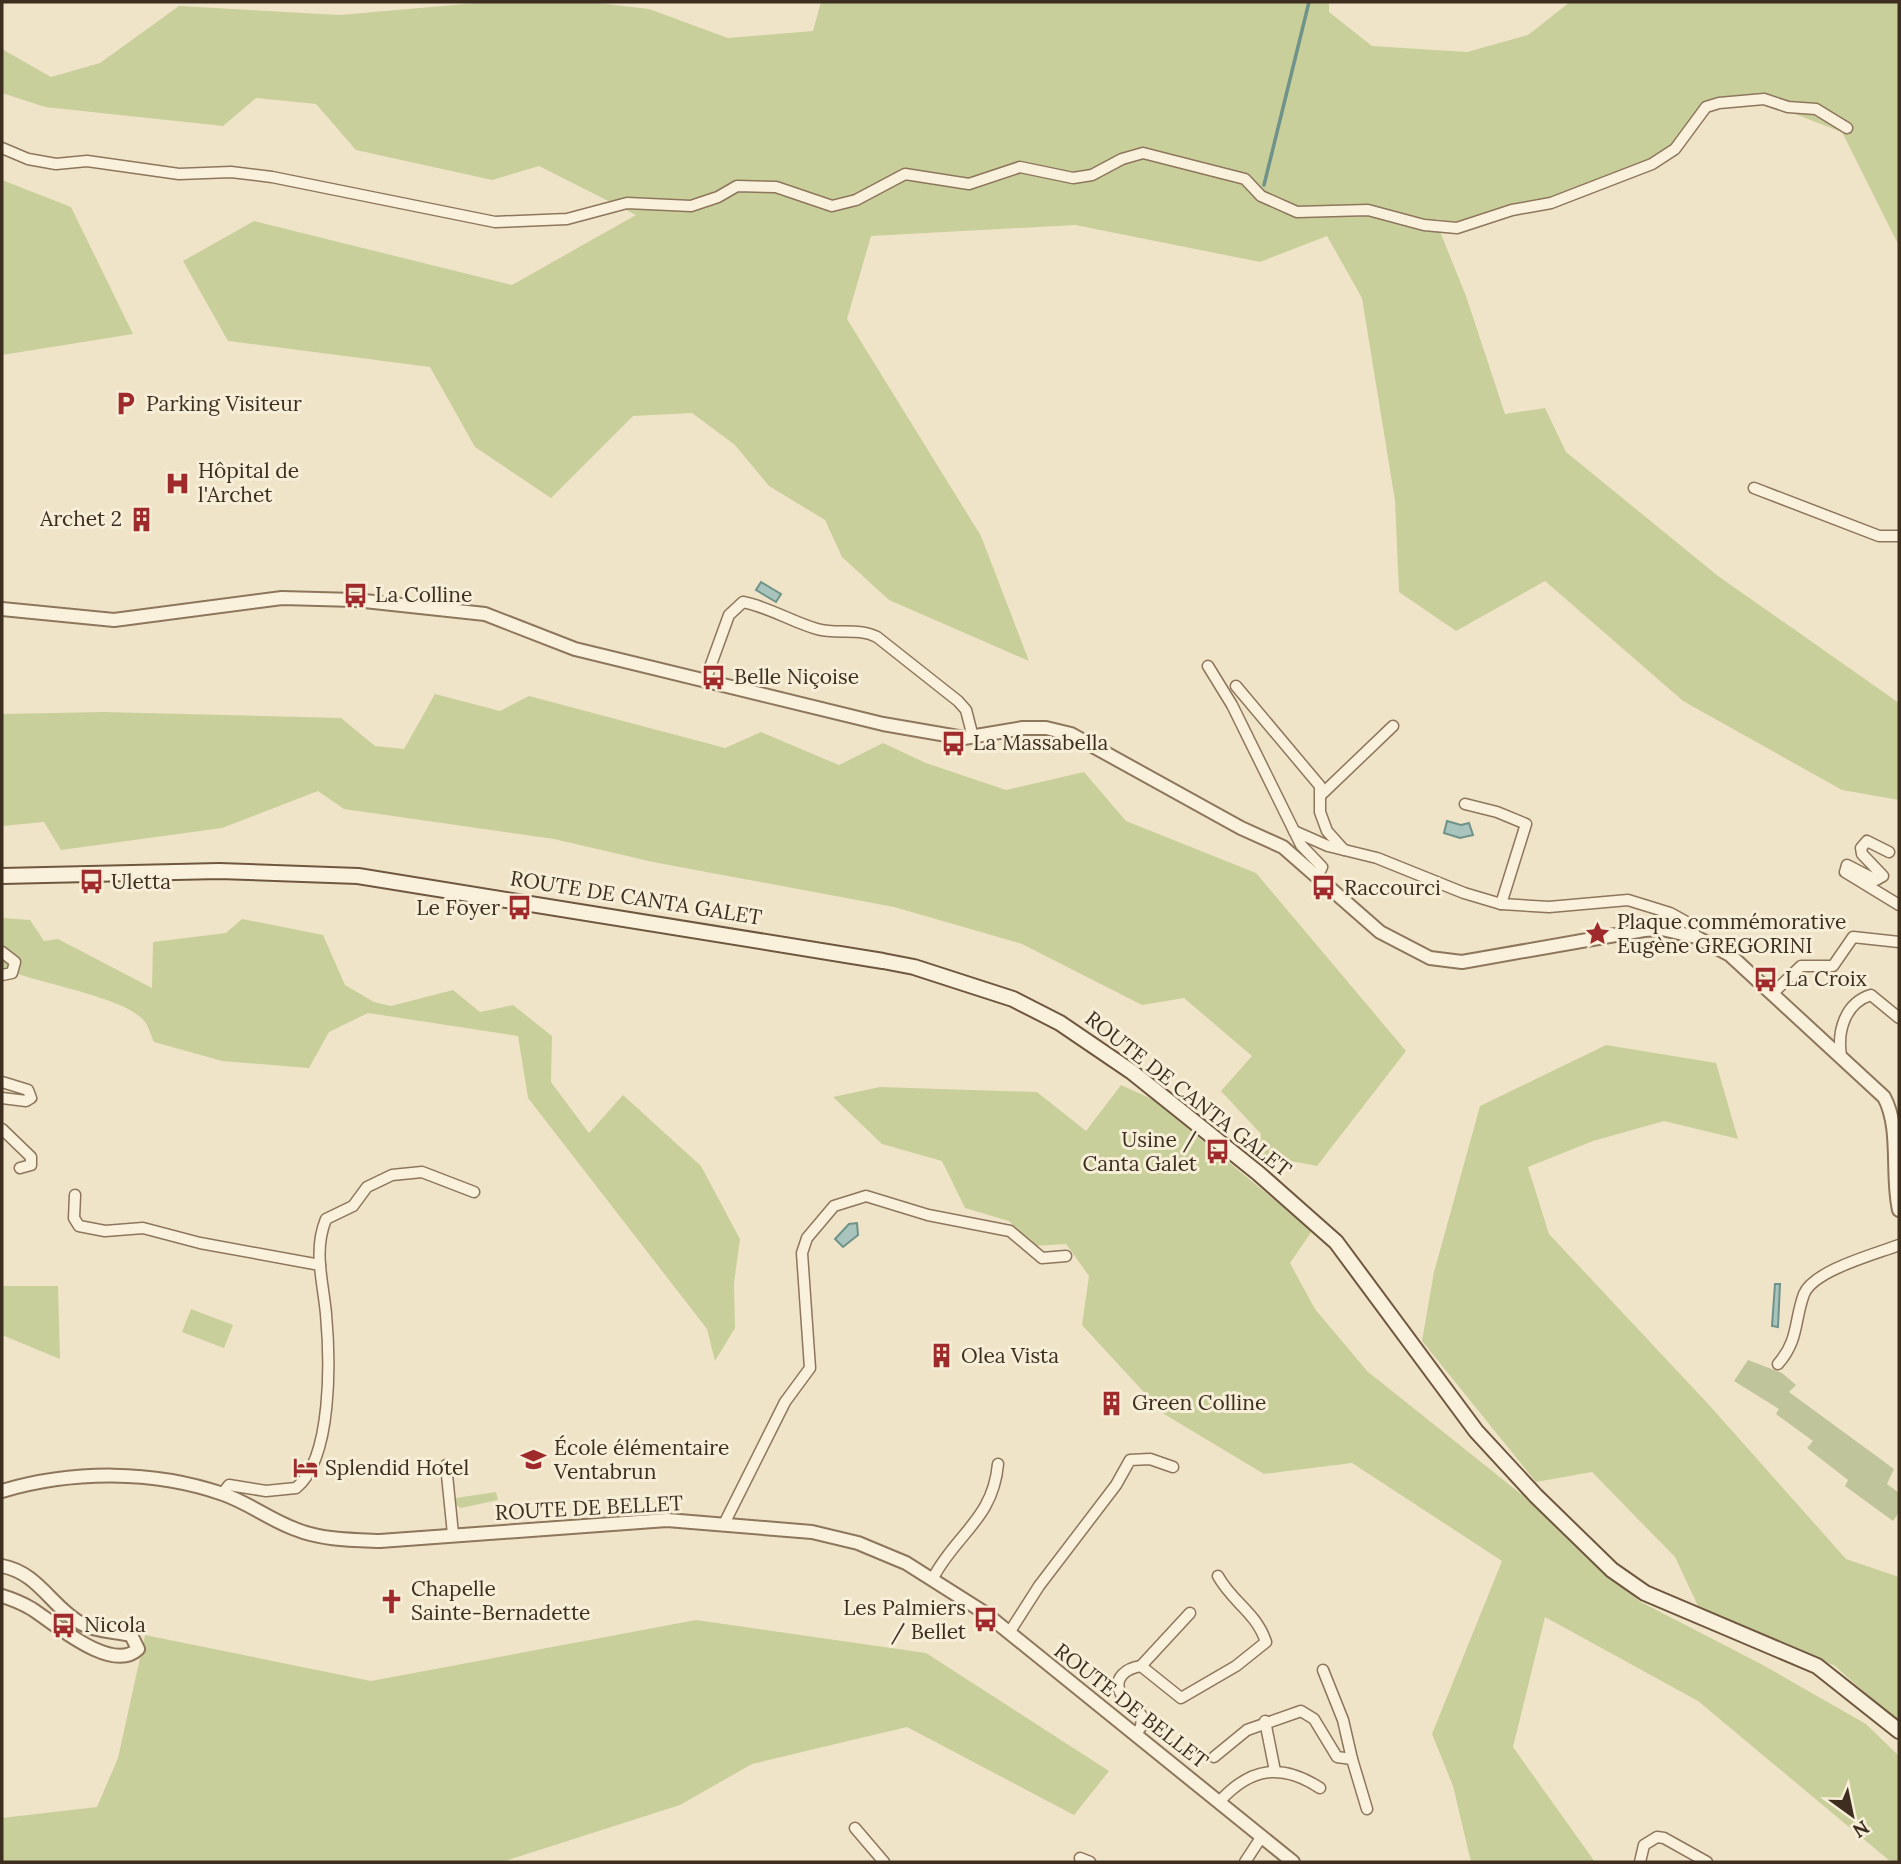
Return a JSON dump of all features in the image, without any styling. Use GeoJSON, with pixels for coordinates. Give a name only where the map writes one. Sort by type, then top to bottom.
{"type":"FeatureCollection","features":[{"type":"Feature","properties":{"kind":"main road","name":"ROUTE DE CANTA GALET"},"geometry":{"type":"LineString","coordinates":[[2,876],[232,871],[358,876],[883,961],[914,967],[1013,999],[1060,1023],[1132,1072],[1321,1226],[1353,1262],[1476,1431],[1528,1488],[1612,1570],[1645,1593],[1817,1665],[1899,1731]]}},
{"type":"Feature","properties":{"kind":"street"},"geometry":{"type":"LineString","coordinates":[[2,148],[28,159],[55,164],[88,161],[179,174],[232,172],[272,177],[495,222],[567,219],[627,203],[691,206],[718,197],[737,186],[776,187],[832,206],[856,200],[905,174],[969,184],[1020,167],[1073,178],[1092,175],[1122,159],[1143,153],[1245,179],[1261,196],[1297,212],[1368,210],[1424,225],[1457,229],[1513,210],[1551,203],[1652,164],[1675,149],[1706,107],[1719,103],[1764,99],[1788,107],[1816,109],[1847,128]]}},
{"type":"Feature","properties":{"kind":"street"},"geometry":{"type":"LineString","coordinates":[[1754,488],[1879,536],[1899,536]]}},
{"type":"Feature","properties":{"kind":"street"},"geometry":{"type":"LineString","coordinates":[[2,609],[114,621],[261,598],[343,599],[400,604],[485,614],[576,649],[883,724],[953,737],[973,737],[1035,728],[1059,730],[1083,739],[1241,828],[1283,847],[1394,942],[1430,958],[1462,962],[1662,929],[1696,937],[1730,955],[1884,1097],[1896,1114],[1899,1210]]}},
{"type":"Feature","properties":{"kind":"street"},"geometry":{"type":"LineString","coordinates":[[2,600],[18,609]]}},
{"type":"Feature","properties":{"kind":"street"},"geometry":{"type":"LineString","coordinates":[[705,681],[729,615],[743,601],[818,629],[840,632],[863,630],[877,637],[967,710],[973,737]]}},
{"type":"Feature","properties":{"kind":"street"},"geometry":{"type":"LineString","coordinates":[[1208,666],[1232,705],[1301,845],[1322,867],[1318,875]]}},
{"type":"Feature","properties":{"kind":"street"},"geometry":{"type":"LineString","coordinates":[[1236,686],[1271,724],[1320,786],[1320,812],[1327,831],[1347,853]]}},
{"type":"Feature","properties":{"kind":"street"},"geometry":{"type":"LineString","coordinates":[[1322,794],[1393,726]]}},
{"type":"Feature","properties":{"kind":"street"},"geometry":{"type":"LineString","coordinates":[[1465,804],[1497,811],[1526,824],[1501,904]]}},
{"type":"Feature","properties":{"kind":"street"},"geometry":{"type":"LineString","coordinates":[[1294,831],[1347,853],[1377,858],[1464,893],[1501,904],[1549,907],[1628,900],[1640,902],[1690,923],[1696,937]]}},
{"type":"Feature","properties":{"kind":"street"},"geometry":{"type":"LineString","coordinates":[[1889,852],[1867,841],[1861,848],[1862,854],[1884,876],[1876,880],[1847,865],[1845,872],[1899,905]]}},
{"type":"Feature","properties":{"kind":"street"},"geometry":{"type":"LineString","coordinates":[[1772,994],[1801,966],[1833,966],[1853,937],[1899,942]]}},
{"type":"Feature","properties":{"kind":"street"},"geometry":{"type":"LineString","coordinates":[[2,952],[15,962],[12,973],[2,975]]}},
{"type":"Feature","properties":{"kind":"street"},"geometry":{"type":"LineString","coordinates":[[1841,1056],[1839,1030],[1861,999],[1871,995],[1899,1018]]}},
{"type":"Feature","properties":{"kind":"street"},"geometry":{"type":"LineString","coordinates":[[2,1082],[28,1090],[32,1098],[26,1101],[2,1098]]}},
{"type":"Feature","properties":{"kind":"street"},"geometry":{"type":"LineString","coordinates":[[2,1129],[31,1157],[31,1165],[20,1168]]}},
{"type":"Feature","properties":{"kind":"street"},"geometry":{"type":"LineString","coordinates":[[222,1494],[229,1485],[266,1491],[296,1488],[316,1456],[324,1424],[327,1344],[319,1237],[326,1219],[353,1206],[367,1187],[387,1176],[422,1172],[474,1192]]}},
{"type":"Feature","properties":{"kind":"street"},"geometry":{"type":"LineString","coordinates":[[75,1195],[74,1218],[79,1226],[106,1231],[144,1228],[200,1243],[320,1265]]}},
{"type":"Feature","properties":{"kind":"street"},"geometry":{"type":"LineString","coordinates":[[724,1524],[785,1402],[810,1368],[802,1253],[807,1238],[834,1206],[866,1196],[928,1215],[1010,1231],[1042,1258],[1066,1256]]}},
{"type":"Feature","properties":{"kind":"street"},"geometry":{"type":"LineString","coordinates":[[1778,1364],[1794,1342],[1804,1295],[1812,1283],[1825,1274],[1899,1245]]}},
{"type":"Feature","properties":{"kind":"street"},"geometry":{"type":"LineString","coordinates":[[1009,1633],[1045,1577],[1116,1485],[1130,1460],[1150,1459],[1173,1466]]}},
{"type":"Feature","properties":{"kind":"street"},"geometry":{"type":"LineString","coordinates":[[933,1578],[950,1550],[970,1531],[986,1509],[996,1483],[998,1464]]}},
{"type":"Feature","properties":{"kind":"street"},"geometry":{"type":"LineString","coordinates":[[446,1465],[453,1534]]}},
{"type":"Feature","properties":{"kind":"street","name":"ROUTE DE BELLET"},"geometry":{"type":"LineString","coordinates":[[2,1491],[62,1479],[127,1476],[168,1480],[222,1494],[297,1530],[380,1541],[643,1521],[724,1524],[827,1535],[884,1553],[933,1578],[1009,1633],[1293,1862]]}},
{"type":"Feature","properties":{"kind":"street"},"geometry":{"type":"LineString","coordinates":[[2,1566],[30,1576],[66,1613],[83,1624],[103,1632],[131,1635],[138,1648],[134,1653],[119,1655],[85,1645],[33,1610],[2,1596]]}},
{"type":"Feature","properties":{"kind":"street"},"geometry":{"type":"LineString","coordinates":[[1141,1666],[1181,1698],[1236,1666],[1266,1642],[1260,1622],[1226,1590],[1218,1576]]}},
{"type":"Feature","properties":{"kind":"street"},"geometry":{"type":"LineString","coordinates":[[1135,1735],[1141,1727],[1142,1716],[1121,1694],[1121,1675],[1130,1667],[1141,1666],[1190,1613]]}},
{"type":"Feature","properties":{"kind":"street"},"geometry":{"type":"LineString","coordinates":[[1323,1670],[1343,1720],[1367,1809]]}},
{"type":"Feature","properties":{"kind":"street"},"geometry":{"type":"LineString","coordinates":[[1214,1757],[1247,1730],[1265,1721],[1301,1712],[1314,1719],[1337,1756],[1352,1759]]}},
{"type":"Feature","properties":{"kind":"street"},"geometry":{"type":"LineString","coordinates":[[1265,1721],[1275,1771]]}},
{"type":"Feature","properties":{"kind":"street"},"geometry":{"type":"LineString","coordinates":[[1220,1801],[1233,1787],[1253,1775],[1275,1771],[1302,1776],[1320,1788]]}},
{"type":"Feature","properties":{"kind":"street"},"geometry":{"type":"LineString","coordinates":[[855,1828],[884,1862]]}},
{"type":"Feature","properties":{"kind":"street"},"geometry":{"type":"LineString","coordinates":[[1245,1862],[1262,1836]]}},
{"type":"Feature","properties":{"kind":"street"},"geometry":{"type":"LineString","coordinates":[[1640,1862],[1644,1845],[1657,1838],[1664,1838],[1707,1862]]}},
{"type":"Feature","properties":{"kind":"green space"},"geometry":{"type":"Polygon","coordinates":[[[488,2],[590,2],[649,9],[728,38],[813,31],[821,2],[1329,2],[1329,12],[1372,46],[1467,52],[1528,35],[1570,2],[1899,2],[1899,246],[1842,132],[1776,108],[1743,103],[1708,110],[1677,152],[1614,180],[1459,222],[1435,219],[1466,296],[1505,414],[1545,408],[1566,452],[1718,576],[1899,703],[1899,800],[1842,790],[1683,701],[1545,581],[1456,631],[1399,592],[1395,501],[1362,298],[1327,236],[1260,262],[1075,225],[871,236],[847,319],[981,536],[1029,661],[889,600],[842,557],[825,520],[769,486],[735,445],[692,413],[633,416],[551,498],[475,447],[430,367],[228,341],[183,261],[254,221],[512,285],[636,215],[539,166],[492,180],[356,150],[316,104],[256,98],[223,126],[45,107],[2,93],[2,49],[51,77],[100,63],[179,6],[340,15],[488,2]]]}},
{"type":"Feature","properties":{"kind":"green space"},"geometry":{"type":"Polygon","coordinates":[[[2,180],[71,207],[133,334],[2,355],[2,180]]]}},
{"type":"Feature","properties":{"kind":"green space"},"geometry":{"type":"Polygon","coordinates":[[[435,694],[500,711],[529,696],[725,748],[761,732],[839,765],[883,743],[926,763],[1006,790],[1084,772],[1126,821],[1256,873],[1406,1051],[1317,1166],[1255,1154],[1261,1134],[1221,1091],[1252,1056],[1184,998],[1142,1005],[1022,944],[894,907],[653,862],[554,839],[344,809],[318,791],[222,828],[61,850],[44,822],[2,826],[2,714],[104,712],[341,718],[375,746],[404,749],[435,694]]]}},
{"type":"Feature","properties":{"kind":"green space"},"geometry":{"type":"Polygon","coordinates":[[[2,918],[30,920],[44,941],[58,939],[152,988],[153,942],[226,933],[242,919],[323,935],[345,985],[374,1002],[391,1006],[453,990],[480,1012],[513,1005],[552,1036],[551,1082],[589,1133],[623,1095],[701,1166],[740,1239],[734,1283],[735,1328],[715,1361],[707,1329],[528,1098],[518,1036],[368,1013],[329,1032],[309,1068],[222,1061],[154,1042],[145,1022],[120,1005],[2,968],[2,918]]]}},
{"type":"Feature","properties":{"kind":"green space"},"geometry":{"type":"Polygon","coordinates":[[[1606,1045],[1716,1063],[1738,1139],[1664,1121],[1593,1141],[1528,1167],[1549,1234],[1710,1406],[1846,1559],[1899,1577],[1899,1723],[1835,1666],[1698,1606],[1675,1557],[1592,1472],[1536,1482],[1422,1341],[1434,1272],[1480,1106],[1606,1045]]]}},
{"type":"Feature","properties":{"kind":"green space"},"geometry":{"type":"Polygon","coordinates":[[[1121,1085],[1152,1099],[1312,1231],[1290,1263],[1315,1309],[1367,1371],[1536,1506],[1639,1601],[1761,1664],[1866,1724],[1899,1756],[1899,1862],[1891,1862],[1698,1701],[1545,1617],[1513,1747],[1595,1862],[1471,1862],[1453,1786],[1432,1734],[1502,1561],[1352,1463],[1264,1474],[1164,1414],[1082,1325],[1089,1276],[1066,1244],[1034,1246],[1009,1221],[965,1208],[942,1161],[882,1144],[833,1097],[880,1087],[1037,1092],[1086,1131],[1121,1085]]]}},
{"type":"Feature","properties":{"kind":"green space"},"geometry":{"type":"Polygon","coordinates":[[[2,1286],[58,1286],[60,1359],[2,1335],[2,1286]]]}},
{"type":"Feature","properties":{"kind":"green space"},"geometry":{"type":"Polygon","coordinates":[[[191,1309],[233,1325],[224,1348],[182,1332],[191,1309]]]}},
{"type":"Feature","properties":{"kind":"green space"},"geometry":{"type":"Polygon","coordinates":[[[1748,1360],[1782,1373],[1796,1385],[1789,1392],[1894,1469],[1887,1484],[1899,1493],[1899,1512],[1893,1521],[1845,1486],[1848,1480],[1807,1448],[1813,1441],[1776,1414],[1779,1409],[1734,1381],[1748,1360]]]}},
{"type":"Feature","properties":{"kind":"green space"},"geometry":{"type":"Polygon","coordinates":[[[496,1492],[498,1500],[461,1508],[456,1505],[456,1498],[496,1492]]]}},
{"type":"Feature","properties":{"kind":"green space"},"geometry":{"type":"Polygon","coordinates":[[[696,1620],[926,1653],[1109,1771],[1074,1815],[907,1727],[752,1764],[680,1805],[502,1862],[2,1862],[2,1818],[97,1807],[118,1758],[145,1635],[371,1681],[696,1620]]]}},
{"type":"Feature","properties":{"kind":"water"},"geometry":{"type":"Polygon","coordinates":[[[761,582],[781,594],[776,602],[756,590],[761,582]]]}},
{"type":"Feature","properties":{"kind":"water"},"geometry":{"type":"Polygon","coordinates":[[[1447,821],[1461,825],[1469,823],[1473,835],[1460,838],[1444,833],[1447,821]]]}},
{"type":"Feature","properties":{"kind":"water"},"geometry":{"type":"Polygon","coordinates":[[[857,1223],[858,1235],[843,1247],[835,1239],[849,1224],[857,1223]]]}},
{"type":"Feature","properties":{"kind":"water"},"geometry":{"type":"Polygon","coordinates":[[[1775,1284],[1780,1284],[1778,1327],[1772,1326],[1775,1284]]]}},
{"type":"Feature","properties":{"kind":"waterway"},"geometry":{"type":"LineString","coordinates":[[1264,185],[1309,2]]}},
{"type":"Feature","properties":{"kind":"place","name":"Parking Visiteur"},"geometry":{"type":"Point","coordinates":[126,404]}},
{"type":"Feature","properties":{"kind":"place","name":"Hôpital de l'Archet"},"geometry":{"type":"Point","coordinates":[178,483]}},
{"type":"Feature","properties":{"kind":"place","name":"Archet 2"},"geometry":{"type":"Point","coordinates":[142,519]}},
{"type":"Feature","properties":{"kind":"place","name":"La Colline"},"geometry":{"type":"Point","coordinates":[355,595]}},
{"type":"Feature","properties":{"kind":"place","name":"Belle Niçoise"},"geometry":{"type":"Point","coordinates":[714,677]}},
{"type":"Feature","properties":{"kind":"place","name":"La Massabella"},"geometry":{"type":"Point","coordinates":[953,743]}},
{"type":"Feature","properties":{"kind":"place","name":"Uletta"},"geometry":{"type":"Point","coordinates":[91,882]}},
{"type":"Feature","properties":{"kind":"place","name":"Raccourci"},"geometry":{"type":"Point","coordinates":[1324,888]}},
{"type":"Feature","properties":{"kind":"place","name":"Le Foyer"},"geometry":{"type":"Point","coordinates":[520,908]}},
{"type":"Feature","properties":{"kind":"place","name":"Plaque commémorative Eugène GREGORINI"},"geometry":{"type":"Point","coordinates":[1597,934]}},
{"type":"Feature","properties":{"kind":"place","name":"La Croix"},"geometry":{"type":"Point","coordinates":[1765,979]}},
{"type":"Feature","properties":{"kind":"place","name":"Usine / Canta Galet"},"geometry":{"type":"Point","coordinates":[1217,1152]}},
{"type":"Feature","properties":{"kind":"place","name":"Olea Vista"},"geometry":{"type":"Point","coordinates":[941,1356]}},
{"type":"Feature","properties":{"kind":"place","name":"Green Colline"},"geometry":{"type":"Point","coordinates":[1112,1403]}},
{"type":"Feature","properties":{"kind":"place","name":"École élémentaire Ventabrun"},"geometry":{"type":"Point","coordinates":[534,1460]}},
{"type":"Feature","properties":{"kind":"place","name":"Splendid Hotel"},"geometry":{"type":"Point","coordinates":[305,1468]}},
{"type":"Feature","properties":{"kind":"place","name":"Chapelle Sainte-Bernadette"},"geometry":{"type":"Point","coordinates":[391,1601]}},
{"type":"Feature","properties":{"kind":"place","name":"Les Palmiers / Bellet"},"geometry":{"type":"Point","coordinates":[986,1620]}},
{"type":"Feature","properties":{"kind":"place","name":"Nicola"},"geometry":{"type":"Point","coordinates":[64,1625]}}]}
